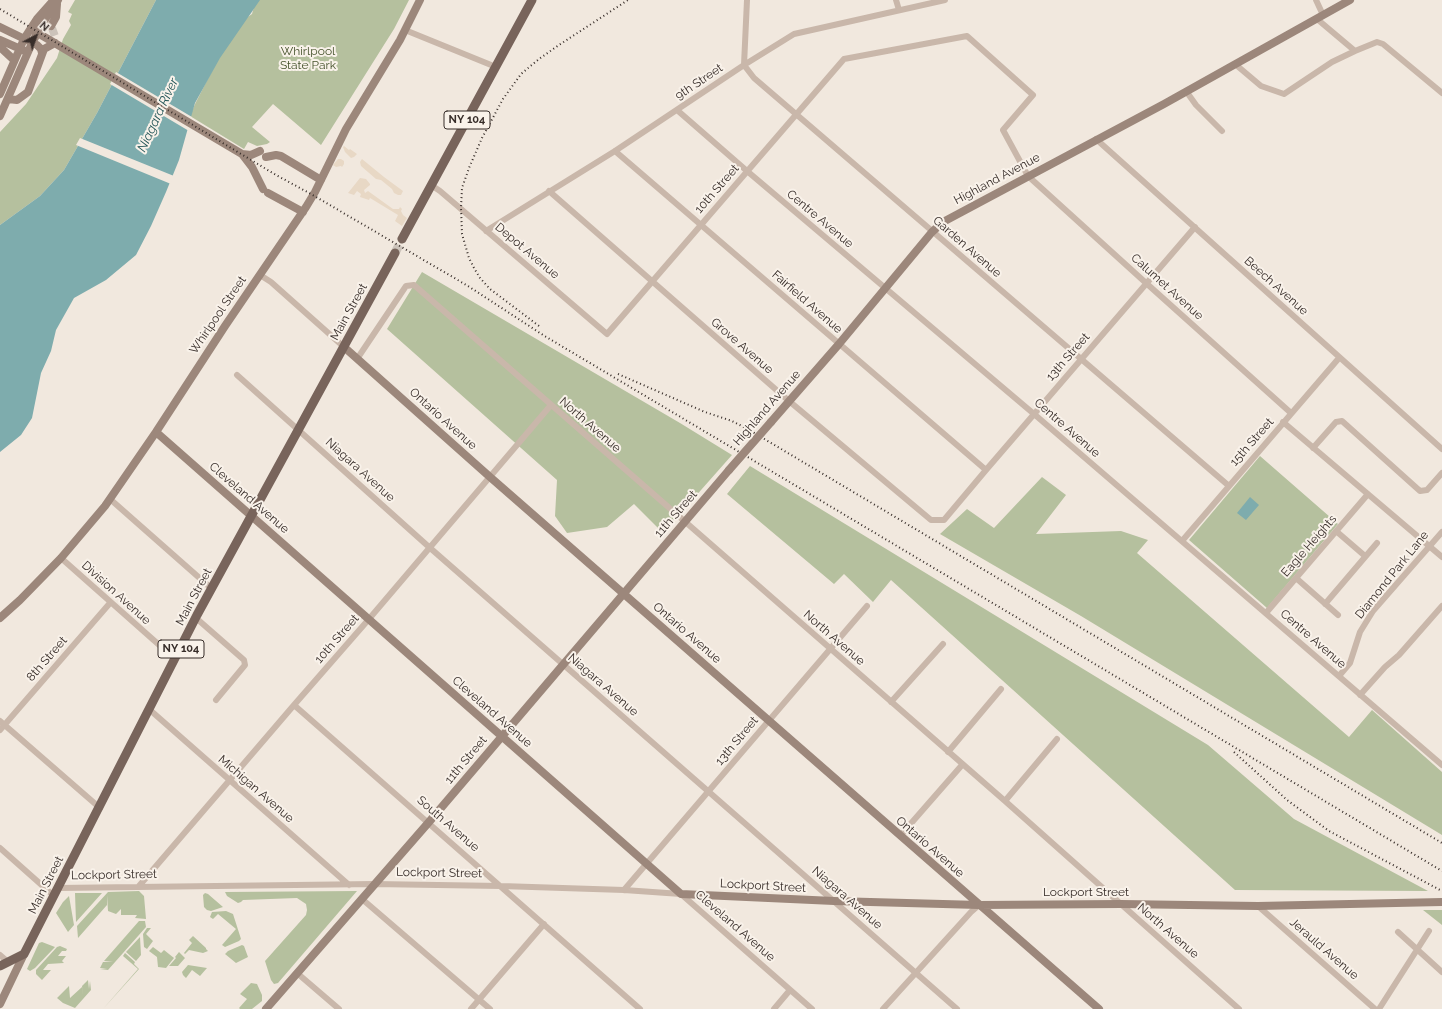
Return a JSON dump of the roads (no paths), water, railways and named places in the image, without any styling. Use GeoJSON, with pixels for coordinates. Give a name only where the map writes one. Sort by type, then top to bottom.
{"type":"FeatureCollection","features":[{"type":"Feature","properties":{"kind":"main road","name":"NY 104"},"geometry":{"type":"LineString","coordinates":[[402,239],[532,0]]}},
{"type":"Feature","properties":{"kind":"main road","name":"Main Street"},"geometry":{"type":"LineString","coordinates":[[24,954],[196,618],[395,253]]}},
{"type":"Feature","properties":{"kind":"main road"},"geometry":{"type":"LineString","coordinates":[[4,964],[24,954]]}},
{"type":"Feature","properties":{"kind":"street"},"geometry":{"type":"LineString","coordinates":[[40,20],[52,27],[56,17],[56,0]]}},
{"type":"Feature","properties":{"kind":"street"},"geometry":{"type":"LineString","coordinates":[[0,116],[8,99],[28,41],[40,20],[56,0]]}},
{"type":"Feature","properties":{"kind":"street","name":"Whirlpool Street"},"geometry":{"type":"LineString","coordinates":[[0,618],[61,558],[110,499],[156,432],[302,212],[321,180],[346,129],[405,30],[420,0]]}},
{"type":"Feature","properties":{"kind":"street"},"geometry":{"type":"LineString","coordinates":[[744,65],[747,0]]}},
{"type":"Feature","properties":{"kind":"street"},"geometry":{"type":"LineString","coordinates":[[896,0],[899,10]]}},
{"type":"Feature","properties":{"kind":"street","name":"9th Street"},"geometry":{"type":"LineString","coordinates":[[486,231],[548,191],[615,151],[744,65],[794,34],[945,0]]}},
{"type":"Feature","properties":{"kind":"street"},"geometry":{"type":"LineString","coordinates":[[1316,0],[1320,17],[1355,51]]}},
{"type":"Feature","properties":{"kind":"street","name":"Highland Avenue"},"geometry":{"type":"LineString","coordinates":[[729,470],[839,344],[932,232],[943,222],[1186,91],[1350,0]]}},
{"type":"Feature","properties":{"kind":"street"},"geometry":{"type":"LineString","coordinates":[[0,27],[39,47],[42,53]]}},
{"type":"Feature","properties":{"kind":"street"},"geometry":{"type":"LineString","coordinates":[[405,30],[496,67]]}},
{"type":"Feature","properties":{"kind":"street"},"geometry":{"type":"LineString","coordinates":[[34,31],[55,42],[242,154],[249,156],[262,154],[276,155],[284,158],[321,180]]}},
{"type":"Feature","properties":{"kind":"street","name":"Calumet Avenue"},"geometry":{"type":"LineString","coordinates":[[844,59],[967,36],[1033,96],[1003,130],[1028,176],[1291,413]]}},
{"type":"Feature","properties":{"kind":"street"},"geometry":{"type":"LineString","coordinates":[[0,40],[24,51]]}},
{"type":"Feature","properties":{"kind":"street"},"geometry":{"type":"LineString","coordinates":[[24,51],[14,60],[1,91],[8,99],[17,100],[28,92],[42,53],[46,47],[55,42]]}},
{"type":"Feature","properties":{"kind":"street"},"geometry":{"type":"LineString","coordinates":[[1235,64],[1260,86],[1284,94],[1332,62],[1377,42],[1383,44],[1442,93]]}},
{"type":"Feature","properties":{"kind":"street"},"geometry":{"type":"LineString","coordinates":[[0,47],[14,60]]}},
{"type":"Feature","properties":{"kind":"street","name":"10th Street"},"geometry":{"type":"LineString","coordinates":[[607,334],[844,59]]}},
{"type":"Feature","properties":{"kind":"street","name":"Garden Avenue"},"geometry":{"type":"LineString","coordinates":[[744,65],[754,78],[795,115],[1229,486]]}},
{"type":"Feature","properties":{"kind":"street"},"geometry":{"type":"LineString","coordinates":[[1186,91],[1196,105],[1222,131]]}},
{"type":"Feature","properties":{"kind":"street","name":"Centre Avenue"},"geometry":{"type":"LineString","coordinates":[[677,110],[1442,764]]}},
{"type":"Feature","properties":{"kind":"street","name":"Beech Avenue"},"geometry":{"type":"LineString","coordinates":[[1096,139],[1442,449]]}},
{"type":"Feature","properties":{"kind":"street","name":"Fairfield Avenue"},"geometry":{"type":"LineString","coordinates":[[615,151],[986,470]]}},
{"type":"Feature","properties":{"kind":"street"},"geometry":{"type":"LineString","coordinates":[[242,154],[252,167],[266,191],[302,212]]}},
{"type":"Feature","properties":{"kind":"street","name":"Depot Avenue"},"geometry":{"type":"LineString","coordinates":[[432,185],[607,334]]}},
{"type":"Feature","properties":{"kind":"street","name":"Grove Avenue"},"geometry":{"type":"LineString","coordinates":[[548,191],[789,401],[931,520],[944,520]]}},
{"type":"Feature","properties":{"kind":"street","name":"13th Street"},"geometry":{"type":"LineString","coordinates":[[944,520],[1146,283],[1195,228]]}},
{"type":"Feature","properties":{"kind":"street","name":"Ontario Avenue"},"geometry":{"type":"LineString","coordinates":[[260,275],[271,282],[490,477],[1098,1009]]}},
{"type":"Feature","properties":{"kind":"street","name":"North Avenue"},"geometry":{"type":"LineString","coordinates":[[357,359],[406,286],[414,285],[1005,801],[1239,1009]]}},
{"type":"Feature","properties":{"kind":"street","name":"15th Street"},"geometry":{"type":"LineString","coordinates":[[1182,541],[1339,358]]}},
{"type":"Feature","properties":{"kind":"street","name":"Niagara Avenue"},"geometry":{"type":"LineString","coordinates":[[237,375],[563,665],[957,1009]]}},
{"type":"Feature","properties":{"kind":"street","name":"10th Street"},"geometry":{"type":"LineString","coordinates":[[139,886],[551,405]]}},
{"type":"Feature","properties":{"kind":"street"},"geometry":{"type":"LineString","coordinates":[[1313,448],[1336,422],[1342,421],[1420,491],[1427,490],[1442,473]]}},
{"type":"Feature","properties":{"kind":"street"},"geometry":{"type":"LineString","coordinates":[[1283,422],[1442,557]]}},
{"type":"Feature","properties":{"kind":"street","name":"Cleveland Avenue"},"geometry":{"type":"LineString","coordinates":[[156,432],[812,1009]]}},
{"type":"Feature","properties":{"kind":"street","name":"11th Street"},"geometry":{"type":"LineString","coordinates":[[266,1009],[429,822],[729,470]]}},
{"type":"Feature","properties":{"kind":"street","name":"Eagle Heights"},"geometry":{"type":"LineString","coordinates":[[1266,613],[1368,494]]}},
{"type":"Feature","properties":{"kind":"street"},"geometry":{"type":"LineString","coordinates":[[110,499],[212,589]]}},
{"type":"Feature","properties":{"kind":"street"},"geometry":{"type":"LineString","coordinates":[[1336,531],[1366,556]]}},
{"type":"Feature","properties":{"kind":"street","name":"Diamond Park Lane"},"geometry":{"type":"LineString","coordinates":[[1339,676],[1350,663],[1360,632],[1373,611],[1442,532]]}},
{"type":"Feature","properties":{"kind":"street"},"geometry":{"type":"LineString","coordinates":[[1325,604],[1377,543]]}},
{"type":"Feature","properties":{"kind":"street","name":"Division Avenue"},"geometry":{"type":"LineString","coordinates":[[61,558],[175,659]]}},
{"type":"Feature","properties":{"kind":"street"},"geometry":{"type":"LineString","coordinates":[[1296,578],[1338,615]]}},
{"type":"Feature","properties":{"kind":"street","name":"8th Street"},"geometry":{"type":"LineString","coordinates":[[1,725],[110,603]]}},
{"type":"Feature","properties":{"kind":"street","name":"13th Street"},"geometry":{"type":"LineString","coordinates":[[624,890],[867,606]]}},
{"type":"Feature","properties":{"kind":"street"},"geometry":{"type":"LineString","coordinates":[[1360,694],[1385,667],[1399,655],[1442,606]]}},
{"type":"Feature","properties":{"kind":"street"},"geometry":{"type":"LineString","coordinates":[[196,618],[244,660],[245,665],[216,700]]}},
{"type":"Feature","properties":{"kind":"street"},"geometry":{"type":"LineString","coordinates":[[891,702],[943,644]]}},
{"type":"Feature","properties":{"kind":"street"},"geometry":{"type":"LineString","coordinates":[[948,752],[1001,689]]}},
{"type":"Feature","properties":{"kind":"street","name":"South Avenue"},"geometry":{"type":"LineString","coordinates":[[294,705],[429,822],[640,1009]]}},
{"type":"Feature","properties":{"kind":"street","name":"Michigan Avenue"},"geometry":{"type":"LineString","coordinates":[[150,710],[349,885]]}},
{"type":"Feature","properties":{"kind":"street"},"geometry":{"type":"LineString","coordinates":[[1,725],[100,808]]}},
{"type":"Feature","properties":{"kind":"street"},"geometry":{"type":"LineString","coordinates":[[1005,801],[1057,739]]}},
{"type":"Feature","properties":{"kind":"street"},"geometry":{"type":"LineString","coordinates":[[900,836],[962,765]]}},
{"type":"Feature","properties":{"kind":"street"},"geometry":{"type":"LineString","coordinates":[[0,848],[56,892]]}},
{"type":"Feature","properties":{"kind":"street","name":"Lockport Street"},"geometry":{"type":"LineString","coordinates":[[56,892],[139,886],[374,884],[624,890],[834,901],[979,905],[1121,904],[1258,906],[1442,902]]}},
{"type":"Feature","properties":{"kind":"street"},"geometry":{"type":"LineString","coordinates":[[362,899],[490,1009]]}},
{"type":"Feature","properties":{"kind":"street"},"geometry":{"type":"LineString","coordinates":[[883,1009],[970,912],[979,905]]}},
{"type":"Feature","properties":{"kind":"street","name":"Jerauld Avenue"},"geometry":{"type":"LineString","coordinates":[[1258,906],[1375,1009]]}},
{"type":"Feature","properties":{"kind":"street"},"geometry":{"type":"LineString","coordinates":[[471,1009],[544,924]]}},
{"type":"Feature","properties":{"kind":"street"},"geometry":{"type":"LineString","coordinates":[[1379,1009],[1429,931]]}},
{"type":"Feature","properties":{"kind":"street"},"geometry":{"type":"LineString","coordinates":[[1398,932],[1442,972]]}},
{"type":"Feature","properties":{"kind":"street"},"geometry":{"type":"LineString","coordinates":[[0,1004],[24,954]]}},
{"type":"Feature","properties":{"kind":"street"},"geometry":{"type":"LineString","coordinates":[[0,955],[4,964]]}},
{"type":"Feature","properties":{"kind":"street"},"geometry":{"type":"LineString","coordinates":[[297,973],[339,1009]]}},
{"type":"Feature","properties":{"kind":"street"},"geometry":{"type":"LineString","coordinates":[[774,1009],[790,990]]}},
{"type":"Feature","properties":{"kind":"water","name":"Niagara River"},"geometry":{"type":"Polygon","coordinates":[[[156,0],[260,0],[220,58],[195,103],[179,160],[151,226],[136,255],[106,280],[74,298],[56,330],[51,351],[41,373],[32,418],[21,435],[0,452],[0,225],[40,196],[64,170],[97,113],[156,0]]]}},
{"type":"Feature","properties":{"kind":"water"},"geometry":{"type":"Polygon","coordinates":[[[1250,497],[1259,505],[1246,520],[1237,513],[1250,497]]]}},
{"type":"Feature","properties":{"kind":"tunnel"},"geometry":{"type":"LineString","coordinates":[[52,28],[56,39]]}},
{"type":"Feature","properties":{"kind":"tunnel"},"geometry":{"type":"LineString","coordinates":[[395,253],[402,239]]}},
{"type":"Feature","properties":{"kind":"railway"},"geometry":{"type":"LineString","coordinates":[[539,326],[490,289],[480,278],[474,268],[469,258],[462,234],[462,188],[482,138],[503,99],[521,74],[559,45],[628,0]]}},
{"type":"Feature","properties":{"kind":"railway"},"geometry":{"type":"LineString","coordinates":[[0,9],[276,175],[468,286],[543,335],[1442,871]]}},
{"type":"Feature","properties":{"kind":"railway"},"geometry":{"type":"LineString","coordinates":[[618,374],[705,412],[732,421],[751,431],[1442,843]]}},
{"type":"Feature","properties":{"kind":"railway"},"geometry":{"type":"LineString","coordinates":[[1234,752],[1287,800],[1329,831],[1442,891]]}},
{"type":"Feature","properties":{"kind":"park label","name":"Whirlpool State Park"},"geometry":{"type":"Point","coordinates":[308,58]}}]}
